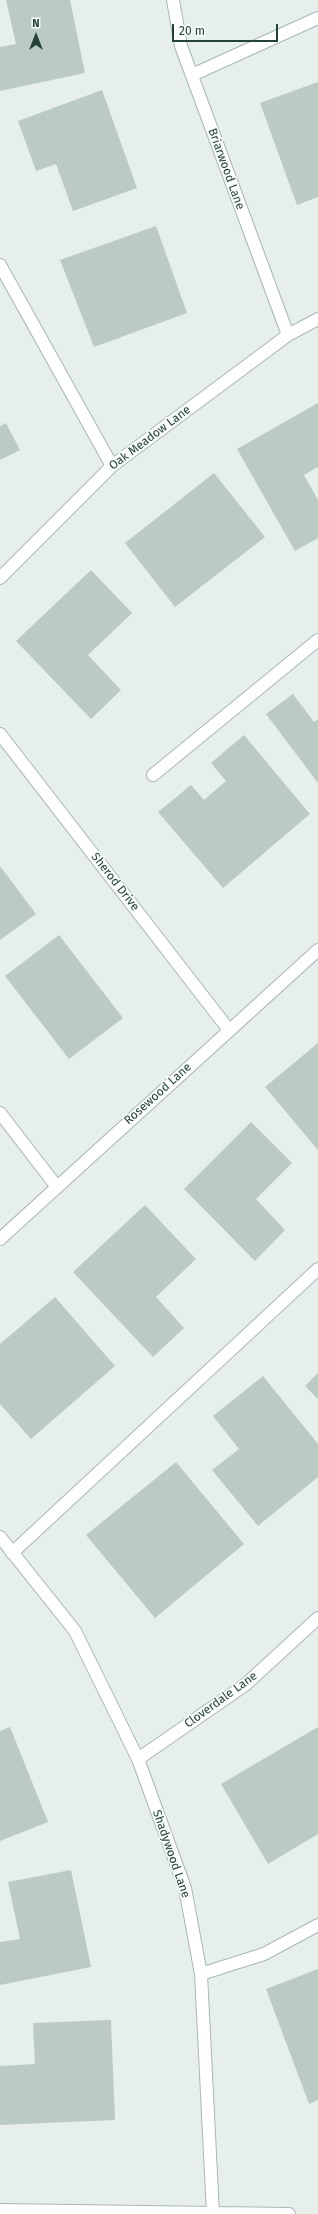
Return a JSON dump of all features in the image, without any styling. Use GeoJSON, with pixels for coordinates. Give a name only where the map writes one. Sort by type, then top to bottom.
{"type":"FeatureCollection","features":[{"type":"Feature","properties":{"kind":"street","name":"Briarwood Lane"},"geometry":{"type":"LineString","coordinates":[[172,0],[181,46],[288,335]]}},
{"type":"Feature","properties":{"kind":"street"},"geometry":{"type":"LineString","coordinates":[[192,74],[318,18]]}},
{"type":"Feature","properties":{"kind":"street"},"geometry":{"type":"LineString","coordinates":[[0,265],[112,466]]}},
{"type":"Feature","properties":{"kind":"street","name":"Oak Meadow Lane"},"geometry":{"type":"LineString","coordinates":[[0,578],[112,466],[288,335],[318,319]]}},
{"type":"Feature","properties":{"kind":"street"},"geometry":{"type":"LineString","coordinates":[[153,775],[318,640]]}},
{"type":"Feature","properties":{"kind":"street","name":"Sherod Drive"},"geometry":{"type":"LineString","coordinates":[[0,734],[229,1030]]}},
{"type":"Feature","properties":{"kind":"street","name":"Rosewood Lane"},"geometry":{"type":"LineString","coordinates":[[0,1239],[318,950]]}},
{"type":"Feature","properties":{"kind":"street"},"geometry":{"type":"LineString","coordinates":[[0,1114],[57,1187]]}},
{"type":"Feature","properties":{"kind":"street"},"geometry":{"type":"LineString","coordinates":[[12,1553],[318,1269]]}},
{"type":"Feature","properties":{"kind":"street","name":"Shadywood Lane"},"geometry":{"type":"LineString","coordinates":[[0,1538],[75,1630],[138,1759],[185,1888],[201,1974],[213,2213]]}},
{"type":"Feature","properties":{"kind":"street","name":"Cloverdale Lane"},"geometry":{"type":"LineString","coordinates":[[138,1759],[245,1685],[318,1618]]}},
{"type":"Feature","properties":{"kind":"street"},"geometry":{"type":"LineString","coordinates":[[201,1974],[264,1954],[318,1925]]}},
{"type":"Feature","properties":{"kind":"street"},"geometry":{"type":"LineString","coordinates":[[0,2210],[289,2214]]}},
{"type":"Feature","properties":{"kind":"building"},"geometry":{"type":"Polygon","coordinates":[[[6,0],[70,0],[85,73],[0,91],[0,47],[16,44],[6,0]]]}},
{"type":"Feature","properties":{"kind":"building"},"geometry":{"type":"Polygon","coordinates":[[[318,82],[318,197],[297,205],[260,103],[318,82]]]}},
{"type":"Feature","properties":{"kind":"building"},"geometry":{"type":"Polygon","coordinates":[[[102,90],[137,188],[73,211],[56,164],[36,171],[18,121],[102,90]]]}},
{"type":"Feature","properties":{"kind":"building"},"geometry":{"type":"Polygon","coordinates":[[[156,226],[187,313],[94,347],[60,260],[156,226]]]}},
{"type":"Feature","properties":{"kind":"building"},"geometry":{"type":"Polygon","coordinates":[[[318,403],[318,467],[304,475],[318,500],[318,538],[295,551],[237,449],[318,403]]]}},
{"type":"Feature","properties":{"kind":"building"},"geometry":{"type":"Polygon","coordinates":[[[6,423],[20,450],[0,460],[0,426],[6,423]]]}},
{"type":"Feature","properties":{"kind":"building"},"geometry":{"type":"Polygon","coordinates":[[[214,473],[265,537],[175,607],[125,543],[214,473]]]}},
{"type":"Feature","properties":{"kind":"building"},"geometry":{"type":"Polygon","coordinates":[[[91,570],[132,613],[88,655],[121,690],[91,719],[16,641],[91,570]]]}},
{"type":"Feature","properties":{"kind":"building"},"geometry":{"type":"Polygon","coordinates":[[[293,694],[314,722],[318,719],[318,783],[266,714],[293,694]]]}},
{"type":"Feature","properties":{"kind":"building"},"geometry":{"type":"Polygon","coordinates":[[[244,735],[310,814],[223,888],[158,812],[191,785],[204,800],[226,781],[211,763],[244,735]]]}},
{"type":"Feature","properties":{"kind":"building"},"geometry":{"type":"Polygon","coordinates":[[[0,866],[36,914],[0,940],[0,866]]]}},
{"type":"Feature","properties":{"kind":"building"},"geometry":{"type":"Polygon","coordinates":[[[59,935],[123,1018],[69,1059],[5,976],[59,935]]]}},
{"type":"Feature","properties":{"kind":"building"},"geometry":{"type":"Polygon","coordinates":[[[318,1043],[318,1150],[265,1087],[318,1043]]]}},
{"type":"Feature","properties":{"kind":"building"},"geometry":{"type":"Polygon","coordinates":[[[251,1122],[292,1163],[256,1199],[285,1230],[255,1261],[184,1189],[251,1122]]]}},
{"type":"Feature","properties":{"kind":"building"},"geometry":{"type":"Polygon","coordinates":[[[145,1205],[196,1259],[156,1297],[184,1328],[153,1357],[73,1272],[145,1205]]]}},
{"type":"Feature","properties":{"kind":"building"},"geometry":{"type":"Polygon","coordinates":[[[55,1297],[115,1366],[31,1439],[0,1404],[0,1344],[55,1297]]]}},
{"type":"Feature","properties":{"kind":"building"},"geometry":{"type":"Polygon","coordinates":[[[318,1373],[318,1399],[305,1386],[318,1373]]]}},
{"type":"Feature","properties":{"kind":"building"},"geometry":{"type":"Polygon","coordinates":[[[263,1376],[318,1444],[318,1477],[258,1526],[212,1470],[239,1449],[213,1416],[263,1376]]]}},
{"type":"Feature","properties":{"kind":"building"},"geometry":{"type":"Polygon","coordinates":[[[176,1462],[244,1544],[155,1618],[86,1535],[176,1462]]]}},
{"type":"Feature","properties":{"kind":"building"},"geometry":{"type":"Polygon","coordinates":[[[10,1727],[48,1822],[0,1841],[0,1731],[10,1727]]]}},
{"type":"Feature","properties":{"kind":"building"},"geometry":{"type":"Polygon","coordinates":[[[318,1727],[318,1834],[268,1864],[221,1784],[318,1727]]]}},
{"type":"Feature","properties":{"kind":"building"},"geometry":{"type":"Polygon","coordinates":[[[71,1870],[91,1967],[0,1985],[0,1942],[20,1939],[8,1882],[71,1870]]]}},
{"type":"Feature","properties":{"kind":"building"},"geometry":{"type":"Polygon","coordinates":[[[318,1969],[318,2100],[309,2104],[266,1989],[318,1969]]]}},
{"type":"Feature","properties":{"kind":"building"},"geometry":{"type":"Polygon","coordinates":[[[111,2020],[115,2120],[0,2125],[0,2066],[35,2064],[33,2023],[111,2020]]]}}]}
